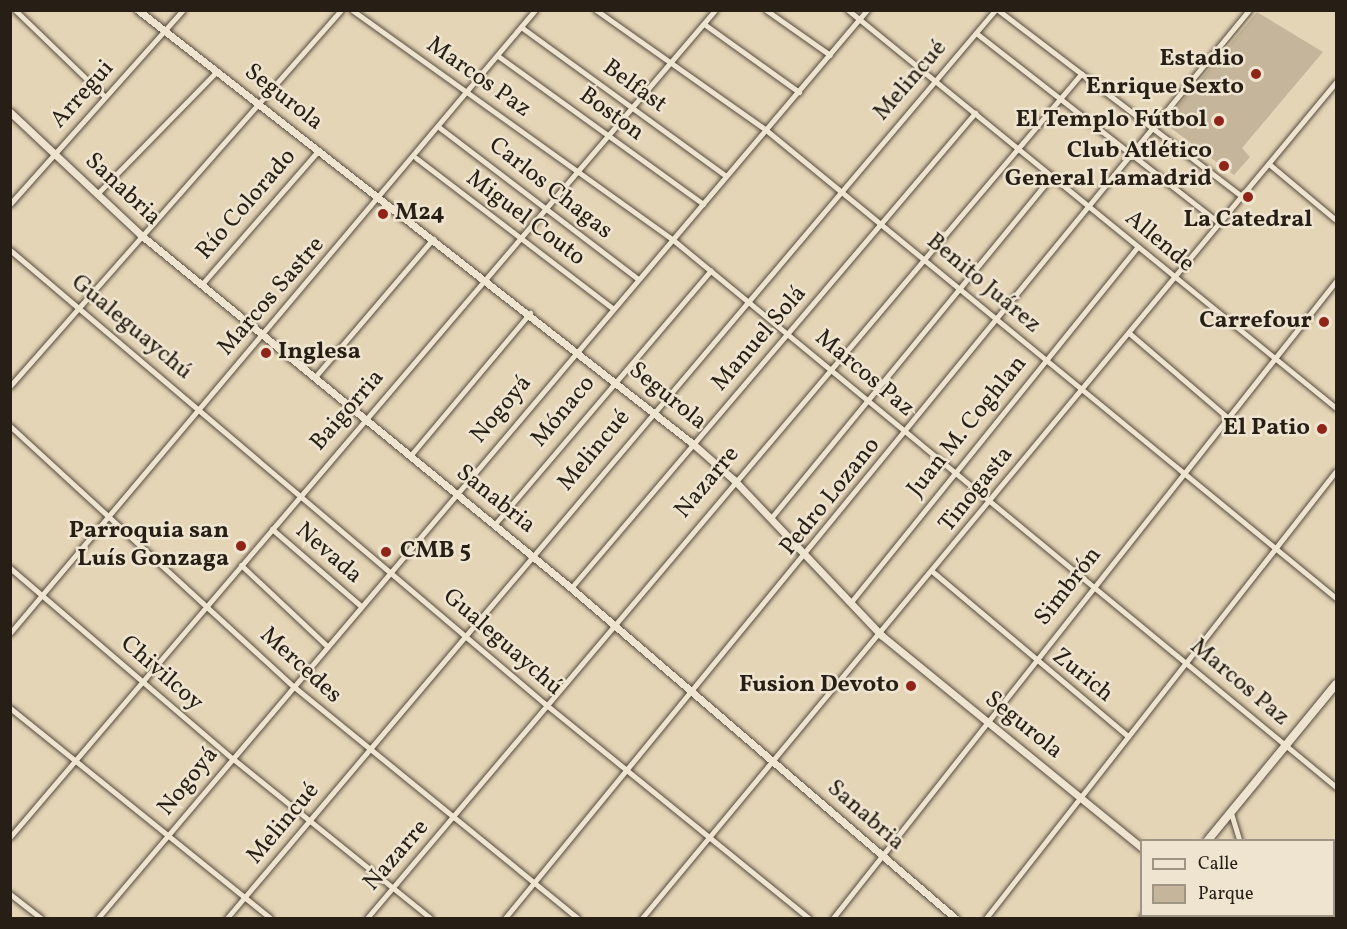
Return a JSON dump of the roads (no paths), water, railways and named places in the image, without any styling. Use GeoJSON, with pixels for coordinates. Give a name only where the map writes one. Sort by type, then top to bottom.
{"type":"FeatureCollection","features":[{"type":"Feature","properties":{"kind":"main road"},"geometry":{"type":"LineString","coordinates":[[1209,839],[1336,684]]}},
{"type":"Feature","properties":{"kind":"street"},"geometry":{"type":"LineString","coordinates":[[15,10],[105,97]]}},
{"type":"Feature","properties":{"kind":"street","name":"Segurola"},"geometry":{"type":"LineString","coordinates":[[138,10],[578,349],[693,444],[734,480],[881,635],[1140,846]]}},
{"type":"Feature","properties":{"kind":"street","name":"Arregui"},"geometry":{"type":"LineString","coordinates":[[10,204],[183,10]]}},
{"type":"Feature","properties":{"kind":"street"},"geometry":{"type":"LineString","coordinates":[[10,386],[341,10]]}},
{"type":"Feature","properties":{"kind":"street","name":"Marcos Paz"},"geometry":{"type":"LineString","coordinates":[[352,10],[672,239],[1336,787]]}},
{"type":"Feature","properties":{"kind":"street","name":"Marcos Sastre"},"geometry":{"type":"LineString","coordinates":[[10,633],[416,158],[535,10]]}},
{"type":"Feature","properties":{"kind":"street","name":"Benito Juárez"},"geometry":{"type":"LineString","coordinates":[[596,10],[766,130],[999,318],[1181,473],[1336,598]]}},
{"type":"Feature","properties":{"kind":"street","name":"Baigorria"},"geometry":{"type":"LineString","coordinates":[[10,837],[364,418],[671,64],[715,10]]}},
{"type":"Feature","properties":{"kind":"street"},"geometry":{"type":"LineString","coordinates":[[766,10],[830,55]]}},
{"type":"Feature","properties":{"kind":"street","name":"Allende"},"geometry":{"type":"LineString","coordinates":[[848,10],[936,80],[1272,360],[1336,408]]}},
{"type":"Feature","properties":{"kind":"street","name":"Nogoyá"},"geometry":{"type":"LineString","coordinates":[[98,918],[455,493],[867,10]]}},
{"type":"Feature","properties":{"kind":"street"},"geometry":{"type":"LineString","coordinates":[[997,10],[1241,196]]}},
{"type":"Feature","properties":{"kind":"street","name":"Melincué"},"geometry":{"type":"LineString","coordinates":[[227,918],[313,820],[465,634],[840,189],[997,10]]}},
{"type":"Feature","properties":{"kind":"street","name":"Pedro Lozano"},"geometry":{"type":"LineString","coordinates":[[505,918],[693,694],[1249,10]]}},
{"type":"Feature","properties":{"kind":"street"},"geometry":{"type":"LineString","coordinates":[[704,24],[799,92]]}},
{"type":"Feature","properties":{"kind":"street","name":"Belfast"},"geometry":{"type":"LineString","coordinates":[[521,27],[726,176]]}},
{"type":"Feature","properties":{"kind":"street"},"geometry":{"type":"LineString","coordinates":[[976,33],[1133,153],[1219,223]]}},
{"type":"Feature","properties":{"kind":"street","name":"Boston"},"geometry":{"type":"LineString","coordinates":[[498,56],[703,204]]}},
{"type":"Feature","properties":{"kind":"street"},"geometry":{"type":"LineString","coordinates":[[97,194],[217,71]]}},
{"type":"Feature","properties":{"kind":"street","name":"Nazarre"},"geometry":{"type":"LineString","coordinates":[[367,918],[612,622],[1081,74]]}},
{"type":"Feature","properties":{"kind":"street","name":"Tinogasta"},"geometry":{"type":"LineString","coordinates":[[642,918],[881,635],[1173,277],[1336,82]]}},
{"type":"Feature","properties":{"kind":"street","name":"Sanabria"},"geometry":{"type":"LineString","coordinates":[[10,112],[141,235],[612,622],[955,918]]}},
{"type":"Feature","properties":{"kind":"street","name":"Manuel Solá"},"geometry":{"type":"LineString","coordinates":[[571,588],[883,224],[975,113]]}},
{"type":"Feature","properties":{"kind":"street","name":"Carlos Chagas"},"geometry":{"type":"LineString","coordinates":[[440,128],[638,279]]}},
{"type":"Feature","properties":{"kind":"street","name":"Río Colorado"},"geometry":{"type":"LineString","coordinates":[[202,284],[320,150]]}},
{"type":"Feature","properties":{"kind":"street","name":"Miguel Couto"},"geometry":{"type":"LineString","coordinates":[[416,158],[612,308]]}},
{"type":"Feature","properties":{"kind":"street"},"geometry":{"type":"LineString","coordinates":[[1269,164],[1336,220]]}},
{"type":"Feature","properties":{"kind":"street"},"geometry":{"type":"LineString","coordinates":[[771,518],[1052,176]]}},
{"type":"Feature","properties":{"kind":"street"},"geometry":{"type":"LineString","coordinates":[[315,377],[433,239]]}},
{"type":"Feature","properties":{"kind":"street","name":"Juan M. Coghlan"},"geometry":{"type":"LineString","coordinates":[[851,603],[1137,247]]}},
{"type":"Feature","properties":{"kind":"street","name":"Gualeguaychú"},"geometry":{"type":"LineString","coordinates":[[10,250],[544,703],[809,918]]}},
{"type":"Feature","properties":{"kind":"street","name":"Mónaco"},"geometry":{"type":"LineString","coordinates":[[495,524],[615,380],[711,270]]}},
{"type":"Feature","properties":{"kind":"street","name":"Simbrón"},"geometry":{"type":"LineString","coordinates":[[833,918],[1181,473],[1336,280]]}},
{"type":"Feature","properties":{"kind":"street"},"geometry":{"type":"LineString","coordinates":[[410,456],[530,313]]}},
{"type":"Feature","properties":{"kind":"street"},"geometry":{"type":"LineString","coordinates":[[1129,333],[1226,416]]}},
{"type":"Feature","properties":{"kind":"street","name":"Mercedes"},"geometry":{"type":"LineString","coordinates":[[10,426],[293,686],[577,918]]}},
{"type":"Feature","properties":{"kind":"street"},"geometry":{"type":"LineString","coordinates":[[986,918],[1336,471]]}},
{"type":"Feature","properties":{"kind":"street","name":"Nevada"},"geometry":{"type":"LineString","coordinates":[[272,529],[361,606]]}},
{"type":"Feature","properties":{"kind":"street"},"geometry":{"type":"LineString","coordinates":[[241,565],[327,646]]}},
{"type":"Feature","properties":{"kind":"street","name":"Chivilcoy"},"geometry":{"type":"LineString","coordinates":[[10,568],[142,683],[232,758],[313,820],[430,918]]}},
{"type":"Feature","properties":{"kind":"street","name":"Zurich"},"geometry":{"type":"LineString","coordinates":[[933,572],[1035,661],[1128,736]]}},
{"type":"Feature","properties":{"kind":"street"},"geometry":{"type":"LineString","coordinates":[[10,708],[270,918]]}},
{"type":"Feature","properties":{"kind":"street"},"geometry":{"type":"LineString","coordinates":[[1231,813],[1239,839]]}},
{"type":"Feature","properties":{"kind":"street"},"geometry":{"type":"LineString","coordinates":[[10,894],[41,918]]}},
{"type":"Feature","properties":{"kind":"place","name":"Estadio Enrique Sexto"},"geometry":{"type":"Point","coordinates":[1256,74]}},
{"type":"Feature","properties":{"kind":"place","name":"El Templo Fútbol"},"geometry":{"type":"Point","coordinates":[1219,121]}},
{"type":"Feature","properties":{"kind":"place","name":"Club Atlético General Lamadrid"},"geometry":{"type":"Point","coordinates":[1224,166]}},
{"type":"Feature","properties":{"kind":"place","name":"La Catedral"},"geometry":{"type":"Point","coordinates":[1248,197]}},
{"type":"Feature","properties":{"kind":"place","name":"M24"},"geometry":{"type":"Point","coordinates":[383,214]}},
{"type":"Feature","properties":{"kind":"place","name":"Carrefour"},"geometry":{"type":"Point","coordinates":[1324,322]}},
{"type":"Feature","properties":{"kind":"place","name":"Inglesa"},"geometry":{"type":"Point","coordinates":[266,353]}},
{"type":"Feature","properties":{"kind":"place","name":"El Patio"},"geometry":{"type":"Point","coordinates":[1322,429]}},
{"type":"Feature","properties":{"kind":"place","name":"Parroquia san Luís Gonzaga"},"geometry":{"type":"Point","coordinates":[241,546]}},
{"type":"Feature","properties":{"kind":"place","name":"CMB 5"},"geometry":{"type":"Point","coordinates":[386,552]}},
{"type":"Feature","properties":{"kind":"place","name":"Fusion Devoto"},"geometry":{"type":"Point","coordinates":[911,686]}}]}
